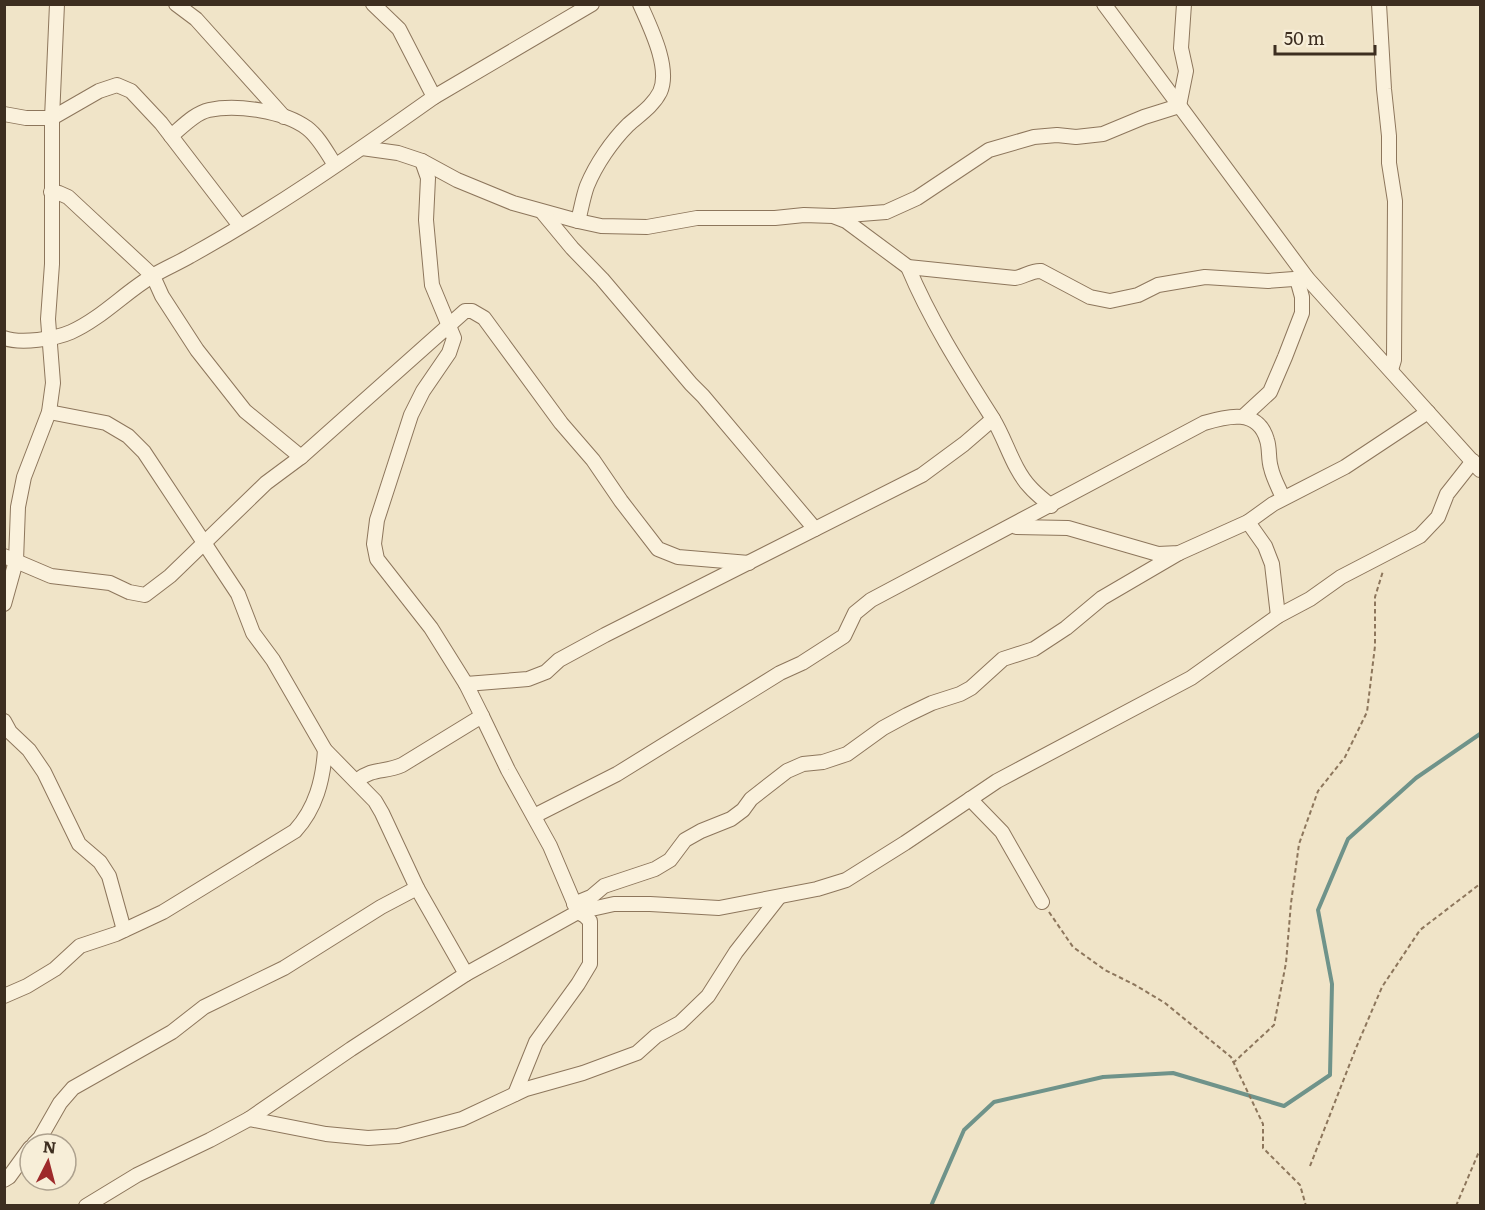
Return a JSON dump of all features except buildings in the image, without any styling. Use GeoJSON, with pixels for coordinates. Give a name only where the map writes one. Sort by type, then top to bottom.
{"type":"FeatureCollection","features":[{"type":"Feature","properties":{"kind":"street"},"geometry":{"type":"LineString","coordinates":[[4,604],[24,477],[49,412],[53,383],[48,320],[52,264],[52,118],[57,50],[57,4]]}},
{"type":"Feature","properties":{"kind":"street"},"geometry":{"type":"LineString","coordinates":[[176,4],[196,19],[286,118]]}},
{"type":"Feature","properties":{"kind":"street"},"geometry":{"type":"LineString","coordinates":[[373,4],[399,29],[434,97]]}},
{"type":"Feature","properties":{"kind":"street"},"geometry":{"type":"LineString","coordinates":[[4,338],[10,340],[50,338],[84,326],[130,290],[240,226],[362,148],[434,97],[592,4]]}},
{"type":"Feature","properties":{"kind":"street"},"geometry":{"type":"LineString","coordinates":[[578,221],[587,185],[606,152],[628,126],[647,110],[661,92],[663,77],[660,52],[640,4]]}},
{"type":"Feature","properties":{"kind":"street"},"geometry":{"type":"LineString","coordinates":[[576,908],[615,904],[671,904],[719,908],[817,889],[846,880],[997,781],[1191,678],[1278,616],[1310,599],[1341,577],[1420,536],[1438,517],[1447,494],[1477,465],[1391,370],[1302,279],[1104,4]]}},
{"type":"Feature","properties":{"kind":"street"},"geometry":{"type":"LineString","coordinates":[[1179,106],[1186,71],[1181,48],[1184,4]]}},
{"type":"Feature","properties":{"kind":"street"},"geometry":{"type":"LineString","coordinates":[[1379,4],[1389,163],[1395,201],[1394,360],[1391,370]]}},
{"type":"Feature","properties":{"kind":"street"},"geometry":{"type":"LineString","coordinates":[[4,114],[26,118],[52,118],[99,91],[117,85],[131,92],[171,136],[240,226]]}},
{"type":"Feature","properties":{"kind":"street"},"geometry":{"type":"LineString","coordinates":[[362,148],[398,153],[422,161],[457,180],[543,213],[601,226],[647,228],[697,218],[775,218],[886,212],[917,198],[989,150],[1034,137],[1057,135],[1076,137],[1103,134],[1143,117],[1179,106]]}},
{"type":"Feature","properties":{"kind":"street"},"geometry":{"type":"LineString","coordinates":[[171,136],[207,110],[238,108],[265,111],[306,127],[314,134],[335,165]]}},
{"type":"Feature","properties":{"kind":"street"},"geometry":{"type":"LineString","coordinates":[[422,161],[428,178],[426,220],[432,285],[454,339],[449,353],[423,391],[411,415],[377,520],[374,544],[377,559],[431,628],[466,684],[507,770],[550,846],[576,908],[590,921],[590,964],[536,1042],[515,1094]]}},
{"type":"Feature","properties":{"kind":"street"},"geometry":{"type":"LineString","coordinates":[[51,192],[68,197],[153,276],[176,318],[224,386],[245,411],[301,458]]}},
{"type":"Feature","properties":{"kind":"street"},"geometry":{"type":"LineString","coordinates":[[543,213],[772,475],[815,529]]}},
{"type":"Feature","properties":{"kind":"street"},"geometry":{"type":"LineString","coordinates":[[833,216],[846,221],[908,267],[1015,278],[1036,271],[1090,297],[1110,301],[1138,295],[1158,285],[1205,277],[1268,281],[1302,279]]}},
{"type":"Feature","properties":{"kind":"street"},"geometry":{"type":"LineString","coordinates":[[908,267],[919,294],[968,381],[993,419],[1022,476],[1030,487],[1051,506]]}},
{"type":"Feature","properties":{"kind":"street"},"geometry":{"type":"LineString","coordinates":[[1244,416],[1270,392],[1285,357],[1302,313],[1302,279]]}},
{"type":"Feature","properties":{"kind":"street"},"geometry":{"type":"LineString","coordinates":[[10,559],[51,576],[110,583],[129,592],[145,595],[170,576],[266,483],[301,458],[448,325],[465,311],[472,311],[484,318],[658,549],[678,557],[749,563]]}},
{"type":"Feature","properties":{"kind":"street"},"geometry":{"type":"LineString","coordinates":[[49,412],[106,423],[128,436],[144,452],[238,594],[253,633],[273,660],[325,750],[356,781],[382,813],[417,888],[466,974]]}},
{"type":"Feature","properties":{"kind":"street"},"geometry":{"type":"LineString","coordinates":[[86,1206],[137,1175],[249,1119],[466,974],[576,908],[604,886],[655,869],[670,860],[686,840],[701,831],[732,819],[751,799],[787,771],[802,764],[823,762],[847,754],[907,714],[971,688],[1003,659],[1034,649],[1066,628],[1102,598],[1179,553],[1248,522],[1283,498],[1345,466],[1428,412]]}},
{"type":"Feature","properties":{"kind":"street"},"geometry":{"type":"LineString","coordinates":[[534,816],[617,774],[780,673],[812,657],[844,636],[855,613],[871,600],[1204,423],[1223,417],[1244,416],[1257,423],[1267,438],[1270,467],[1283,498]]}},
{"type":"Feature","properties":{"kind":"street"},"geometry":{"type":"LineString","coordinates":[[466,684],[528,679],[546,672],[558,660],[922,475],[993,419]]}},
{"type":"Feature","properties":{"kind":"street"},"geometry":{"type":"LineString","coordinates":[[1248,522],[1265,546],[1272,564],[1278,616]]}},
{"type":"Feature","properties":{"kind":"street"},"geometry":{"type":"LineString","coordinates":[[1011,527],[1068,528],[1158,554],[1179,553]]}},
{"type":"Feature","properties":{"kind":"street"},"geometry":{"type":"LineString","coordinates":[[356,781],[369,772],[394,769],[402,765],[482,716]]}},
{"type":"Feature","properties":{"kind":"street"},"geometry":{"type":"LineString","coordinates":[[4,721],[10,732],[29,750],[44,772],[80,844],[100,862],[109,876],[124,930]]}},
{"type":"Feature","properties":{"kind":"street"},"geometry":{"type":"LineString","coordinates":[[4,996],[27,986],[55,969],[80,946],[124,930],[163,912],[295,831],[303,822],[322,780],[325,750]]}},
{"type":"Feature","properties":{"kind":"street"},"geometry":{"type":"LineString","coordinates":[[970,799],[1002,832],[1042,902]]}},
{"type":"Feature","properties":{"kind":"street"},"geometry":{"type":"LineString","coordinates":[[43,1132],[60,1103],[73,1088],[172,1032],[204,1007],[284,968],[381,907],[417,888]]}},
{"type":"Feature","properties":{"kind":"street"},"geometry":{"type":"LineString","coordinates":[[249,1119],[326,1134],[368,1138],[398,1136],[462,1119],[526,1089],[583,1073],[637,1053],[656,1036],[680,1023],[708,996],[736,952],[779,897]]}},
{"type":"Feature","properties":{"kind":"street"},"geometry":{"type":"LineString","coordinates":[[4,1180],[18,1165]]}},
{"type":"Feature","properties":{"kind":"path"},"geometry":{"type":"LineString","coordinates":[[1233,1063],[1274,1025],[1286,963],[1299,844],[1318,791],[1345,757],[1367,712],[1375,645],[1375,597],[1388,554]]}},
{"type":"Feature","properties":{"kind":"path"},"geometry":{"type":"LineString","coordinates":[[1310,1166],[1382,987],[1420,930],[1480,885]]}},
{"type":"Feature","properties":{"kind":"path"},"geometry":{"type":"LineString","coordinates":[[1042,902],[1073,948],[1105,970],[1135,985],[1164,1004],[1231,1057],[1263,1124],[1263,1148],[1300,1185],[1306,1206]]}},
{"type":"Feature","properties":{"kind":"path"},"geometry":{"type":"LineString","coordinates":[[1456,1206],[1480,1152]]}},
{"type":"Feature","properties":{"kind":"waterway"},"geometry":{"type":"LineString","coordinates":[[931,1206],[964,1130],[994,1102],[1103,1077],[1173,1073],[1284,1106],[1330,1075],[1332,984],[1318,910],[1348,839],[1416,778],[1480,734]]}}]}
